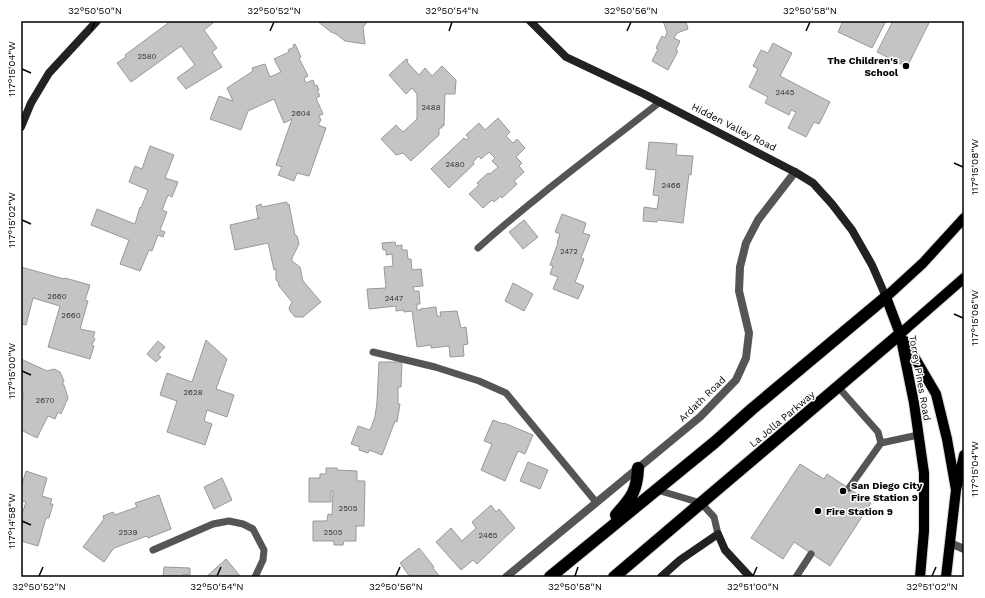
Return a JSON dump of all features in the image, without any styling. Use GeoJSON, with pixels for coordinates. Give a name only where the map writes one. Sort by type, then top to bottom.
{"type":"FeatureCollection","features":[{"type":"Feature","properties":{"kind":"highway"},"geometry":{"type":"LineString","coordinates":[[550,577],[657,490],[886,297]]}},
{"type":"Feature","properties":{"kind":"highway","name":"La Jolla Parkway"},"geometry":{"type":"LineString","coordinates":[[614,577],[900,334]]}},
{"type":"Feature","properties":{"kind":"highway"},"geometry":{"type":"LineString","coordinates":[[587,546],[630,500],[637,482],[638,468]]}},
{"type":"Feature","properties":{"kind":"main road"},"geometry":{"type":"LineString","coordinates":[[886,297],[923,263],[964,218]]}},
{"type":"Feature","properties":{"kind":"main road","name":"La Jolla Parkway"},"geometry":{"type":"LineString","coordinates":[[900,334],[964,278]]}},
{"type":"Feature","properties":{"kind":"main road","name":"Torrey Pines Road"},"geometry":{"type":"LineString","coordinates":[[886,297],[900,334],[914,402],[924,473],[924,531],[920,577]]}},
{"type":"Feature","properties":{"kind":"main road"},"geometry":{"type":"LineString","coordinates":[[900,334],[936,394],[947,439],[956,490]]}},
{"type":"Feature","properties":{"kind":"main road"},"geometry":{"type":"LineString","coordinates":[[946,577],[956,490],[964,455]]}},
{"type":"Feature","properties":{"kind":"street"},"geometry":{"type":"LineString","coordinates":[[21,127],[31,103],[49,73],[97,21]]}},
{"type":"Feature","properties":{"kind":"street","name":"Hidden Valley Road"},"geometry":{"type":"LineString","coordinates":[[530,21],[566,57],[660,102],[813,183],[832,204],[852,230],[872,265],[886,297]]}},
{"type":"Feature","properties":{"kind":"street","name":"Ardath Road"},"geometry":{"type":"LineString","coordinates":[[506,577],[700,417],[736,380],[746,358],[749,333],[739,291],[740,267],[746,243],[758,220],[794,172]]}},
{"type":"Feature","properties":{"kind":"street"},"geometry":{"type":"LineString","coordinates":[[660,577],[680,560],[718,534],[726,550],[750,577]]}},
{"type":"Feature","properties":{"kind":"street"},"geometry":{"type":"LineString","coordinates":[[950,543],[964,549]]}},
{"type":"Feature","properties":{"kind":"lane"},"geometry":{"type":"LineString","coordinates":[[478,248],[550,187],[660,102]]}},
{"type":"Feature","properties":{"kind":"lane"},"geometry":{"type":"LineString","coordinates":[[373,352],[479,381],[506,393],[596,502]]}},
{"type":"Feature","properties":{"kind":"lane"},"geometry":{"type":"LineString","coordinates":[[838,388],[878,432],[881,443]]}},
{"type":"Feature","properties":{"kind":"lane"},"geometry":{"type":"LineString","coordinates":[[850,488],[881,443],[918,435]]}},
{"type":"Feature","properties":{"kind":"lane"},"geometry":{"type":"LineString","coordinates":[[657,490],[701,503],[714,517],[718,534]]}},
{"type":"Feature","properties":{"kind":"lane"},"geometry":{"type":"LineString","coordinates":[[153,550],[213,524],[229,521],[243,524],[253,529],[264,550],[263,560],[255,577]]}},
{"type":"Feature","properties":{"kind":"lane"},"geometry":{"type":"LineString","coordinates":[[796,577],[812,554]]}},
{"type":"Feature","properties":{"kind":"building"},"geometry":{"type":"Polygon","coordinates":[[[171,21],[212,21],[213,23],[204,30],[217,48],[212,52],[222,67],[186,89],[177,78],[195,65],[181,46],[131,82],[117,63],[126,57],[125,55],[171,21]]]}},
{"type":"Feature","properties":{"kind":"building"},"geometry":{"type":"Polygon","coordinates":[[[317,21],[368,21],[363,27],[365,44],[345,41],[317,21]]]}},
{"type":"Feature","properties":{"kind":"building"},"geometry":{"type":"Polygon","coordinates":[[[663,21],[686,22],[688,29],[677,33],[674,38],[680,41],[676,50],[678,51],[668,70],[652,61],[662,36],[665,38],[667,32],[663,21]]]}},
{"type":"Feature","properties":{"kind":"building"},"geometry":{"type":"Polygon","coordinates":[[[843,21],[886,21],[872,48],[838,32],[843,21]]]}},
{"type":"Feature","properties":{"kind":"building"},"geometry":{"type":"Polygon","coordinates":[[[893,21],[924,21],[929,23],[907,67],[877,52],[893,21]]]}},
{"type":"Feature","properties":{"kind":"building"},"geometry":{"type":"Polygon","coordinates":[[[773,43],[792,53],[780,76],[830,102],[819,124],[814,122],[806,137],[788,128],[796,112],[791,110],[789,115],[765,103],[768,97],[749,87],[758,69],[753,66],[761,50],[768,53],[773,43]]]}},
{"type":"Feature","properties":{"kind":"building"},"geometry":{"type":"Polygon","coordinates":[[[295,44],[301,57],[299,58],[308,76],[304,78],[306,83],[313,80],[315,86],[317,85],[319,90],[317,90],[320,96],[316,98],[323,114],[319,116],[321,120],[318,125],[326,128],[309,176],[297,173],[294,181],[278,175],[282,167],[276,165],[292,119],[284,123],[274,99],[248,111],[241,130],[210,119],[219,96],[233,101],[227,88],[253,71],[252,68],[265,64],[270,77],[281,72],[274,59],[289,52],[288,50],[294,47],[293,45],[295,44]]]}},
{"type":"Feature","properties":{"kind":"building"},"geometry":{"type":"Polygon","coordinates":[[[406,59],[419,75],[425,68],[432,76],[442,66],[456,80],[455,94],[445,94],[444,126],[442,125],[442,128],[439,128],[439,135],[411,161],[403,153],[396,155],[381,139],[396,125],[403,132],[417,119],[417,94],[412,88],[406,94],[389,75],[406,59]]]}},
{"type":"Feature","properties":{"kind":"building"},"geometry":{"type":"Polygon","coordinates":[[[498,118],[510,132],[506,136],[513,143],[517,139],[525,148],[516,157],[522,163],[519,166],[524,172],[514,181],[517,184],[502,198],[501,196],[494,202],[492,200],[483,208],[469,194],[479,185],[477,183],[488,173],[490,174],[498,167],[492,161],[495,158],[489,152],[481,159],[479,156],[473,162],[474,164],[449,188],[431,169],[464,138],[466,140],[469,138],[466,135],[479,123],[485,130],[498,118]]]}},
{"type":"Feature","properties":{"kind":"building"},"geometry":{"type":"Polygon","coordinates":[[[649,142],[677,144],[676,155],[693,156],[691,175],[689,174],[683,223],[658,220],[657,222],[643,221],[644,207],[657,209],[659,196],[653,195],[656,170],[646,169],[649,142]]]}},
{"type":"Feature","properties":{"kind":"building"},"geometry":{"type":"Polygon","coordinates":[[[150,146],[174,155],[165,178],[178,182],[172,197],[168,195],[162,210],[167,212],[160,230],[165,232],[163,237],[158,235],[152,251],[149,250],[140,271],[120,264],[129,240],[91,225],[97,209],[135,224],[140,207],[141,208],[148,190],[129,182],[135,166],[142,169],[150,146]]]}},
{"type":"Feature","properties":{"kind":"building"},"geometry":{"type":"Polygon","coordinates":[[[287,202],[287,205],[289,204],[295,235],[297,236],[299,244],[292,261],[300,267],[303,281],[321,302],[303,317],[295,317],[290,311],[289,308],[292,302],[276,280],[276,269],[274,270],[268,243],[235,250],[230,225],[260,218],[258,218],[256,206],[261,204],[262,207],[287,202]]]}},
{"type":"Feature","properties":{"kind":"building"},"geometry":{"type":"Polygon","coordinates":[[[562,214],[586,223],[583,233],[590,235],[581,258],[584,259],[575,282],[584,286],[578,299],[553,289],[558,277],[550,274],[553,266],[550,265],[560,234],[555,232],[562,214]]]}},
{"type":"Feature","properties":{"kind":"building"},"geometry":{"type":"Polygon","coordinates":[[[524,220],[538,237],[523,249],[509,232],[524,220]]]}},
{"type":"Feature","properties":{"kind":"building"},"geometry":{"type":"Polygon","coordinates":[[[395,242],[396,246],[402,245],[402,250],[407,250],[408,259],[411,259],[412,270],[421,269],[423,286],[413,287],[414,291],[419,291],[420,304],[417,304],[417,310],[436,307],[437,316],[441,316],[440,312],[457,311],[461,328],[466,327],[468,344],[463,345],[464,356],[450,357],[449,346],[431,348],[431,345],[417,347],[412,311],[396,311],[396,306],[369,309],[367,289],[386,288],[384,267],[393,266],[392,254],[386,255],[386,250],[383,250],[382,243],[395,242]]]}},
{"type":"Feature","properties":{"kind":"building"},"geometry":{"type":"Polygon","coordinates":[[[21,267],[90,285],[85,300],[88,301],[80,329],[95,332],[93,337],[95,339],[91,344],[94,346],[90,359],[48,347],[60,306],[33,298],[26,325],[21,324],[21,267]]]}},
{"type":"Feature","properties":{"kind":"building"},"geometry":{"type":"Polygon","coordinates":[[[513,283],[533,294],[524,311],[505,301],[513,283]]]}},
{"type":"Feature","properties":{"kind":"building"},"geometry":{"type":"Polygon","coordinates":[[[206,340],[227,359],[216,389],[234,395],[227,417],[207,410],[204,421],[212,424],[205,445],[167,432],[177,401],[160,395],[167,373],[192,382],[206,340]]]}},
{"type":"Feature","properties":{"kind":"building"},"geometry":{"type":"Polygon","coordinates":[[[158,341],[165,347],[158,355],[161,357],[156,362],[147,354],[158,341]]]}},
{"type":"Feature","properties":{"kind":"building"},"geometry":{"type":"Polygon","coordinates":[[[21,359],[47,371],[54,369],[60,372],[64,381],[62,385],[64,385],[68,398],[61,414],[58,412],[55,419],[48,416],[37,438],[21,430],[21,402],[24,396],[21,386],[21,359]]]}},
{"type":"Feature","properties":{"kind":"building"},"geometry":{"type":"Polygon","coordinates":[[[379,362],[402,362],[401,387],[398,387],[398,404],[400,404],[397,422],[395,421],[382,455],[369,450],[368,453],[359,450],[360,447],[351,444],[358,426],[370,430],[375,417],[379,362]]]}},
{"type":"Feature","properties":{"kind":"building"},"geometry":{"type":"Polygon","coordinates":[[[493,420],[533,435],[525,454],[518,451],[505,481],[481,470],[492,444],[484,441],[493,420]]]}},
{"type":"Feature","properties":{"kind":"building"},"geometry":{"type":"Polygon","coordinates":[[[528,462],[548,470],[540,489],[520,481],[528,462]]]}},
{"type":"Feature","properties":{"kind":"building","name":"Fire Station 9"},"geometry":{"type":"Polygon","coordinates":[[[800,464],[824,479],[827,474],[871,503],[830,566],[794,542],[783,559],[751,538],[800,464]]]}},
{"type":"Feature","properties":{"kind":"building"},"geometry":{"type":"Polygon","coordinates":[[[326,468],[357,471],[357,481],[365,481],[364,526],[356,526],[356,541],[344,541],[343,545],[334,545],[334,541],[313,541],[313,521],[327,521],[328,514],[332,515],[333,491],[331,491],[331,502],[309,502],[309,478],[320,478],[320,474],[326,474],[326,468]]]}},
{"type":"Feature","properties":{"kind":"building"},"geometry":{"type":"Polygon","coordinates":[[[26,471],[47,478],[42,496],[52,499],[50,504],[53,504],[49,518],[46,518],[38,546],[21,541],[23,522],[21,521],[21,517],[26,502],[21,501],[21,488],[26,471]]]}},
{"type":"Feature","properties":{"kind":"building"},"geometry":{"type":"Polygon","coordinates":[[[222,478],[232,500],[214,509],[204,487],[222,478]]]}},
{"type":"Feature","properties":{"kind":"building"},"geometry":{"type":"Polygon","coordinates":[[[159,495],[171,529],[148,538],[147,536],[114,548],[104,562],[83,547],[104,519],[103,516],[113,512],[115,515],[137,507],[135,503],[159,495]]]}},
{"type":"Feature","properties":{"kind":"building"},"geometry":{"type":"Polygon","coordinates":[[[491,505],[496,512],[499,509],[515,528],[477,564],[473,560],[461,570],[436,542],[451,528],[462,541],[476,528],[472,522],[491,505]]]}},
{"type":"Feature","properties":{"kind":"building"},"geometry":{"type":"Polygon","coordinates":[[[419,548],[440,577],[410,577],[400,563],[419,548]]]}},
{"type":"Feature","properties":{"kind":"building"},"geometry":{"type":"Polygon","coordinates":[[[226,559],[241,577],[206,577],[226,559]]]}},
{"type":"Feature","properties":{"kind":"building"},"geometry":{"type":"Polygon","coordinates":[[[164,567],[190,568],[190,575],[183,574],[183,577],[163,577],[164,567]]]}},
{"type":"Feature","properties":{"kind":"place","name":"The Children's School"},"geometry":{"type":"Point","coordinates":[906,66]}},
{"type":"Feature","properties":{"kind":"place","name":"San Diego City Fire Station 9"},"geometry":{"type":"Point","coordinates":[843,491]}},
{"type":"Feature","properties":{"kind":"place","name":"Fire Station 9"},"geometry":{"type":"Point","coordinates":[818,511]}}]}
